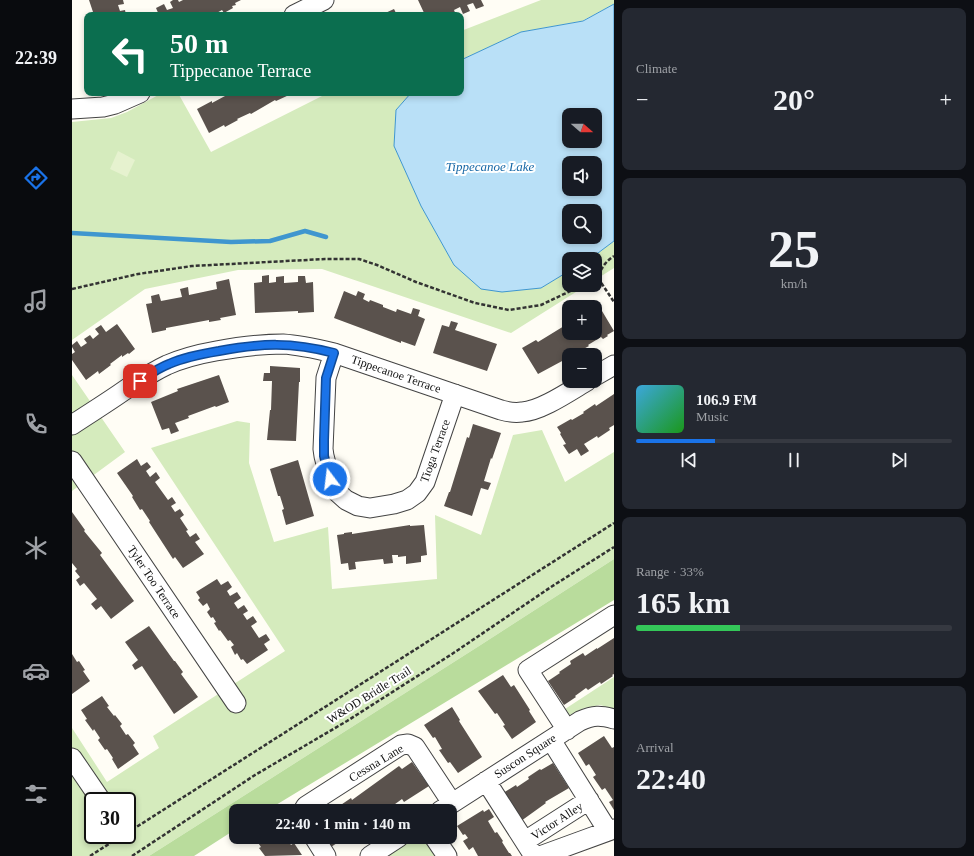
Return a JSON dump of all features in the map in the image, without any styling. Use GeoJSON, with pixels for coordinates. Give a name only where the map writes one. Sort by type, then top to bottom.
{"type":"FeatureCollection","features":[{"type":"Feature","properties":{"kind":"street"},"geometry":{"type":"LineString","coordinates":[[300,12],[324,0]]}},
{"type":"Feature","properties":{"kind":"street"},"geometry":{"type":"LineString","coordinates":[[72,109],[103,107],[115,104],[133,96]]}},
{"type":"Feature","properties":{"kind":"street","name":"Tippecanoe Terrace"},"geometry":{"type":"LineString","coordinates":[[72,425],[168,364],[184,358],[239,347],[266,344],[300,346],[334,353],[510,412],[524,412],[539,409],[575,388]]}},
{"type":"Feature","properties":{"kind":"street","name":"Tioga Terrace"},"geometry":{"type":"LineString","coordinates":[[334,353],[326,378],[324,456],[330,479],[336,491],[346,500],[358,506],[370,508],[394,504],[407,500],[417,493],[425,482],[455,394]]}},
{"type":"Feature","properties":{"kind":"street"},"geometry":{"type":"LineString","coordinates":[[602,372],[614,365]]}},
{"type":"Feature","properties":{"kind":"street","name":"Tyler Too Terrace"},"geometry":{"type":"LineString","coordinates":[[72,461],[236,703]]}},
{"type":"Feature","properties":{"kind":"street"},"geometry":{"type":"LineString","coordinates":[[567,730],[528,670],[614,615]]}},
{"type":"Feature","properties":{"kind":"street","name":"Suscon Square"},"geometry":{"type":"LineString","coordinates":[[451,804],[580,721],[590,717],[603,716],[614,719]]}},
{"type":"Feature","properties":{"kind":"street","name":"Victor Alley"},"geometry":{"type":"LineString","coordinates":[[540,856],[611,830],[589,800],[551,740]]}},
{"type":"Feature","properties":{"kind":"street","name":"Cessna Lane"},"geometry":{"type":"LineString","coordinates":[[309,804],[401,745],[408,744],[415,747],[444,804]]}},
{"type":"Feature","properties":{"kind":"street"},"geometry":{"type":"LineString","coordinates":[[72,758],[95,792]]}},
{"type":"Feature","properties":{"kind":"street","name":"Victor Alley"},"geometry":{"type":"LineString","coordinates":[[486,781],[530,849],[589,800]]}},
{"type":"Feature","properties":{"kind":"street"},"geometry":{"type":"LineString","coordinates":[[318,844],[326,856]]}},
{"type":"Feature","properties":{"kind":"street"},"geometry":{"type":"LineString","coordinates":[[370,856],[388,844]]}},
{"type":"Feature","properties":{"kind":"street"},"geometry":{"type":"LineString","coordinates":[[439,844],[447,856]]}},
{"type":"Feature","properties":{"kind":"path"},"geometry":{"type":"LineString","coordinates":[[602,268],[614,256]]}},
{"type":"Feature","properties":{"kind":"path"},"geometry":{"type":"LineString","coordinates":[[72,289],[138,274],[192,266],[325,259],[359,259],[416,282],[475,303],[510,310],[541,304],[568,292]]}},
{"type":"Feature","properties":{"kind":"path"},"geometry":{"type":"LineString","coordinates":[[602,286],[614,302]]}},
{"type":"Feature","properties":{"kind":"path"},"geometry":{"type":"LineString","coordinates":[[136,827],[614,523]]}},
{"type":"Feature","properties":{"kind":"path","name":"W&OD Bridle Trail"},"geometry":{"type":"LineString","coordinates":[[132,856],[255,774],[367,708],[614,547]]}},
{"type":"Feature","properties":{"kind":"path"},"geometry":{"type":"LineString","coordinates":[[90,856],[109,844]]}},
{"type":"Feature","properties":{"kind":"green space"},"geometry":{"type":"Polygon","coordinates":[[[541,0],[614,0],[614,4],[582,21],[521,32],[464,59],[464,30],[541,0]]]}},
{"type":"Feature","properties":{"kind":"green space"},"geometry":{"type":"Polygon","coordinates":[[[156,96],[180,96],[211,152],[322,96],[408,96],[396,110],[394,146],[421,206],[454,265],[541,288],[562,275],[562,292],[576,292],[511,333],[322,269],[238,270],[145,289],[72,340],[72,122],[111,118],[127,112],[156,96]]]}},
{"type":"Feature","properties":{"kind":"green space"},"geometry":{"type":"Polygon","coordinates":[[[118,151],[135,160],[127,177],[110,169],[118,151]]]}},
{"type":"Feature","properties":{"kind":"green space"},"geometry":{"type":"Polygon","coordinates":[[[614,241],[614,268],[602,276],[602,252],[599,252],[614,241]]]}},
{"type":"Feature","properties":{"kind":"green space"},"geometry":{"type":"Polygon","coordinates":[[[72,375],[125,452],[72,491],[72,375]]]}},
{"type":"Feature","properties":{"kind":"green space"},"geometry":{"type":"Polygon","coordinates":[[[237,421],[250,423],[249,463],[274,542],[328,527],[332,589],[437,579],[435,515],[481,535],[513,435],[542,430],[565,482],[614,452],[614,559],[149,856],[72,856],[72,728],[107,782],[159,748],[153,736],[285,651],[151,448],[237,421]]]}},
{"type":"Feature","properties":{"kind":"green space"},"geometry":{"type":"Polygon","coordinates":[[[614,559],[614,600],[278,804],[231,804],[614,559]]]}},
{"type":"Feature","properties":{"kind":"green space"},"geometry":{"type":"Polygon","coordinates":[[[614,677],[614,709],[600,705],[584,708],[568,716],[562,711],[614,677]]]}},
{"type":"Feature","properties":{"kind":"green space"},"geometry":{"type":"Polygon","coordinates":[[[229,805],[229,834],[194,856],[149,856],[229,805]]]}},
{"type":"Feature","properties":{"kind":"green space"},"geometry":{"type":"Polygon","coordinates":[[[403,844],[433,844],[441,856],[384,856],[403,844]]]}},
{"type":"Feature","properties":{"kind":"water","name":"Tippecanoe Lake"},"geometry":{"type":"Polygon","coordinates":[[[614,4],[614,241],[599,252],[562,252],[562,275],[541,288],[502,292],[481,289],[454,265],[421,206],[394,146],[396,110],[408,96],[464,96],[464,59],[521,32],[583,21],[614,4]]]}},
{"type":"Feature","properties":{"kind":"building"},"geometry":{"type":"Polygon","coordinates":[[[89,0],[123,0],[124,4],[118,5],[120,11],[125,10],[125,12],[93,12],[89,0]]]}},
{"type":"Feature","properties":{"kind":"building"},"geometry":{"type":"Polygon","coordinates":[[[173,0],[178,0],[179,2],[183,0],[241,0],[235,3],[236,5],[232,6],[233,8],[226,12],[222,10],[218,12],[158,12],[156,8],[164,4],[167,10],[173,8],[170,2],[173,0]]]}},
{"type":"Feature","properties":{"kind":"building"},"geometry":{"type":"Polygon","coordinates":[[[418,0],[481,0],[484,6],[476,9],[473,3],[467,5],[470,11],[464,14],[460,7],[454,10],[455,12],[424,12],[418,0]]]}},
{"type":"Feature","properties":{"kind":"building"},"geometry":{"type":"Polygon","coordinates":[[[394,9],[396,12],[388,12],[394,9]]]}},
{"type":"Feature","properties":{"kind":"building"},"geometry":{"type":"Polygon","coordinates":[[[225,96],[287,96],[276,101],[275,100],[251,114],[250,113],[237,119],[238,120],[225,127],[224,125],[209,133],[197,109],[212,101],[212,103],[225,96]]]}},
{"type":"Feature","properties":{"kind":"building"},"geometry":{"type":"Polygon","coordinates":[[[269,275],[269,283],[276,282],[276,277],[284,276],[284,283],[298,282],[298,276],[305,276],[306,283],[313,282],[314,312],[298,313],[298,311],[255,313],[254,283],[262,282],[262,276],[269,275]]]}},
{"type":"Feature","properties":{"kind":"building"},"geometry":{"type":"Polygon","coordinates":[[[229,279],[236,315],[220,318],[221,320],[209,322],[209,320],[166,328],[166,330],[152,333],[146,304],[152,303],[151,296],[159,294],[161,301],[182,297],[180,289],[188,287],[189,295],[217,289],[216,282],[229,279]]]}},
{"type":"Feature","properties":{"kind":"building"},"geometry":{"type":"Polygon","coordinates":[[[344,291],[356,296],[358,291],[365,294],[363,299],[383,305],[383,307],[396,312],[397,309],[411,314],[413,308],[420,310],[418,316],[425,319],[415,346],[401,341],[401,343],[334,318],[344,291]]]}},
{"type":"Feature","properties":{"kind":"building"},"geometry":{"type":"Polygon","coordinates":[[[602,311],[614,331],[603,339],[602,338],[602,311]]]}},
{"type":"Feature","properties":{"kind":"building"},"geometry":{"type":"Polygon","coordinates":[[[451,321],[458,323],[455,330],[497,344],[487,371],[433,353],[442,325],[449,327],[451,321]]]}},
{"type":"Feature","properties":{"kind":"building"},"geometry":{"type":"Polygon","coordinates":[[[117,324],[135,349],[129,354],[128,353],[122,357],[122,355],[99,374],[98,371],[86,380],[72,360],[72,354],[75,352],[72,345],[77,341],[81,347],[87,343],[84,339],[90,335],[93,339],[99,334],[95,329],[101,325],[106,332],[117,324]]]}},
{"type":"Feature","properties":{"kind":"building"},"geometry":{"type":"Polygon","coordinates":[[[562,327],[562,340],[596,340],[585,348],[562,348],[562,361],[538,374],[522,348],[536,340],[538,342],[562,327]]]}},
{"type":"Feature","properties":{"kind":"building"},"geometry":{"type":"Polygon","coordinates":[[[270,366],[300,368],[296,441],[267,440],[271,410],[272,381],[263,381],[264,373],[270,373],[270,366]]]}},
{"type":"Feature","properties":{"kind":"building"},"geometry":{"type":"Polygon","coordinates":[[[219,375],[229,402],[188,416],[189,418],[175,423],[179,431],[171,434],[169,428],[162,430],[151,402],[178,391],[177,389],[219,375]]]}},
{"type":"Feature","properties":{"kind":"building"},"geometry":{"type":"Polygon","coordinates":[[[614,394],[614,425],[609,428],[610,430],[598,438],[597,436],[584,444],[589,451],[581,456],[577,449],[569,454],[563,445],[566,444],[557,427],[571,419],[572,420],[595,404],[596,406],[614,394]]]}},
{"type":"Feature","properties":{"kind":"building"},"geometry":{"type":"Polygon","coordinates":[[[473,424],[501,433],[484,481],[491,483],[488,490],[481,488],[472,516],[444,506],[450,492],[467,437],[469,438],[473,424]]]}},
{"type":"Feature","properties":{"kind":"building"},"geometry":{"type":"Polygon","coordinates":[[[137,459],[141,466],[147,462],[151,467],[146,471],[150,477],[156,472],[160,478],[155,482],[168,500],[172,497],[176,503],[171,506],[175,512],[180,509],[184,515],[180,518],[188,530],[186,531],[190,537],[196,533],[200,539],[195,542],[204,554],[183,568],[175,557],[173,559],[149,522],[150,521],[142,509],[140,510],[132,497],[133,496],[117,473],[137,459]]]}},
{"type":"Feature","properties":{"kind":"building"},"geometry":{"type":"Polygon","coordinates":[[[298,460],[314,516],[286,525],[282,510],[284,509],[280,496],[278,496],[270,469],[298,460]]]}},
{"type":"Feature","properties":{"kind":"building"},"geometry":{"type":"Polygon","coordinates":[[[72,512],[85,530],[84,531],[102,553],[100,555],[134,601],[111,619],[101,606],[96,610],[91,604],[97,599],[84,583],[80,586],[76,580],[80,577],[75,571],[77,569],[72,563],[72,512]]]}},
{"type":"Feature","properties":{"kind":"building"},"geometry":{"type":"Polygon","coordinates":[[[410,525],[424,525],[427,555],[421,556],[421,562],[406,564],[406,556],[398,557],[398,555],[392,555],[393,563],[384,564],[383,559],[355,562],[356,569],[349,570],[348,563],[341,564],[337,535],[410,525]]]}},
{"type":"Feature","properties":{"kind":"building"},"geometry":{"type":"Polygon","coordinates":[[[217,579],[221,585],[228,581],[232,587],[227,591],[230,596],[237,592],[241,598],[234,603],[238,609],[244,605],[248,611],[243,614],[247,620],[253,616],[257,622],[251,626],[259,638],[266,634],[270,640],[264,644],[268,650],[247,664],[243,659],[241,660],[237,653],[235,655],[231,647],[234,645],[230,640],[228,641],[220,630],[219,631],[214,623],[216,622],[213,617],[211,618],[207,612],[210,609],[207,603],[203,606],[198,600],[200,598],[196,592],[217,579]]]}},
{"type":"Feature","properties":{"kind":"building"},"geometry":{"type":"Polygon","coordinates":[[[149,626],[183,672],[181,674],[198,697],[174,714],[142,666],[135,670],[132,665],[138,660],[125,642],[149,626]]]}},
{"type":"Feature","properties":{"kind":"building"},"geometry":{"type":"Polygon","coordinates":[[[614,638],[613,676],[588,690],[586,688],[564,705],[548,681],[571,664],[570,661],[583,653],[585,656],[614,638]]]}},
{"type":"Feature","properties":{"kind":"building"},"geometry":{"type":"Polygon","coordinates":[[[72,654],[85,670],[83,671],[90,681],[72,694],[72,654]]]}},
{"type":"Feature","properties":{"kind":"building"},"geometry":{"type":"Polygon","coordinates":[[[503,675],[511,687],[514,685],[536,722],[512,739],[503,726],[505,725],[497,713],[495,714],[478,691],[503,675]]]}},
{"type":"Feature","properties":{"kind":"building"},"geometry":{"type":"Polygon","coordinates":[[[102,696],[109,706],[107,707],[122,724],[120,726],[126,735],[128,734],[135,743],[133,745],[139,754],[118,769],[107,749],[105,750],[98,740],[100,738],[94,729],[93,731],[85,720],[87,719],[81,710],[102,696]]]}},
{"type":"Feature","properties":{"kind":"building"},"geometry":{"type":"Polygon","coordinates":[[[452,707],[460,720],[459,721],[482,757],[458,773],[450,762],[448,763],[439,750],[442,749],[435,737],[433,738],[424,725],[452,707]]]}},
{"type":"Feature","properties":{"kind":"building"},"geometry":{"type":"Polygon","coordinates":[[[604,736],[612,748],[614,747],[614,810],[609,802],[613,800],[605,788],[602,790],[593,777],[596,775],[589,764],[586,766],[578,753],[604,736]]]}},
{"type":"Feature","properties":{"kind":"building"},"geometry":{"type":"Polygon","coordinates":[[[412,762],[429,786],[404,802],[402,799],[395,804],[342,804],[351,798],[352,800],[399,766],[402,769],[412,762]]]}},
{"type":"Feature","properties":{"kind":"building"},"geometry":{"type":"Polygon","coordinates":[[[553,763],[569,788],[545,802],[546,803],[521,821],[503,793],[516,785],[517,787],[540,769],[541,770],[553,763]]]}},
{"type":"Feature","properties":{"kind":"building"},"geometry":{"type":"Polygon","coordinates":[[[489,809],[494,817],[488,821],[495,833],[497,832],[512,856],[478,856],[473,847],[469,850],[463,841],[468,838],[465,834],[463,835],[457,826],[483,810],[484,812],[489,809]]]}},
{"type":"Feature","properties":{"kind":"building"},"geometry":{"type":"Polygon","coordinates":[[[259,844],[295,844],[302,855],[265,856],[259,848],[261,847],[259,844]]]}},
{"type":"Feature","properties":{"kind":"waterway"},"geometry":{"type":"LineString","coordinates":[[72,233],[231,242],[270,241],[305,231],[326,237]]}},
{"type":"Feature","properties":{"kind":"route"},"geometry":{"type":"LineString","coordinates":[[140,381],[168,364],[184,358],[239,347],[283,344],[334,353],[326,378],[324,440],[324,456],[330,479]]}}]}
